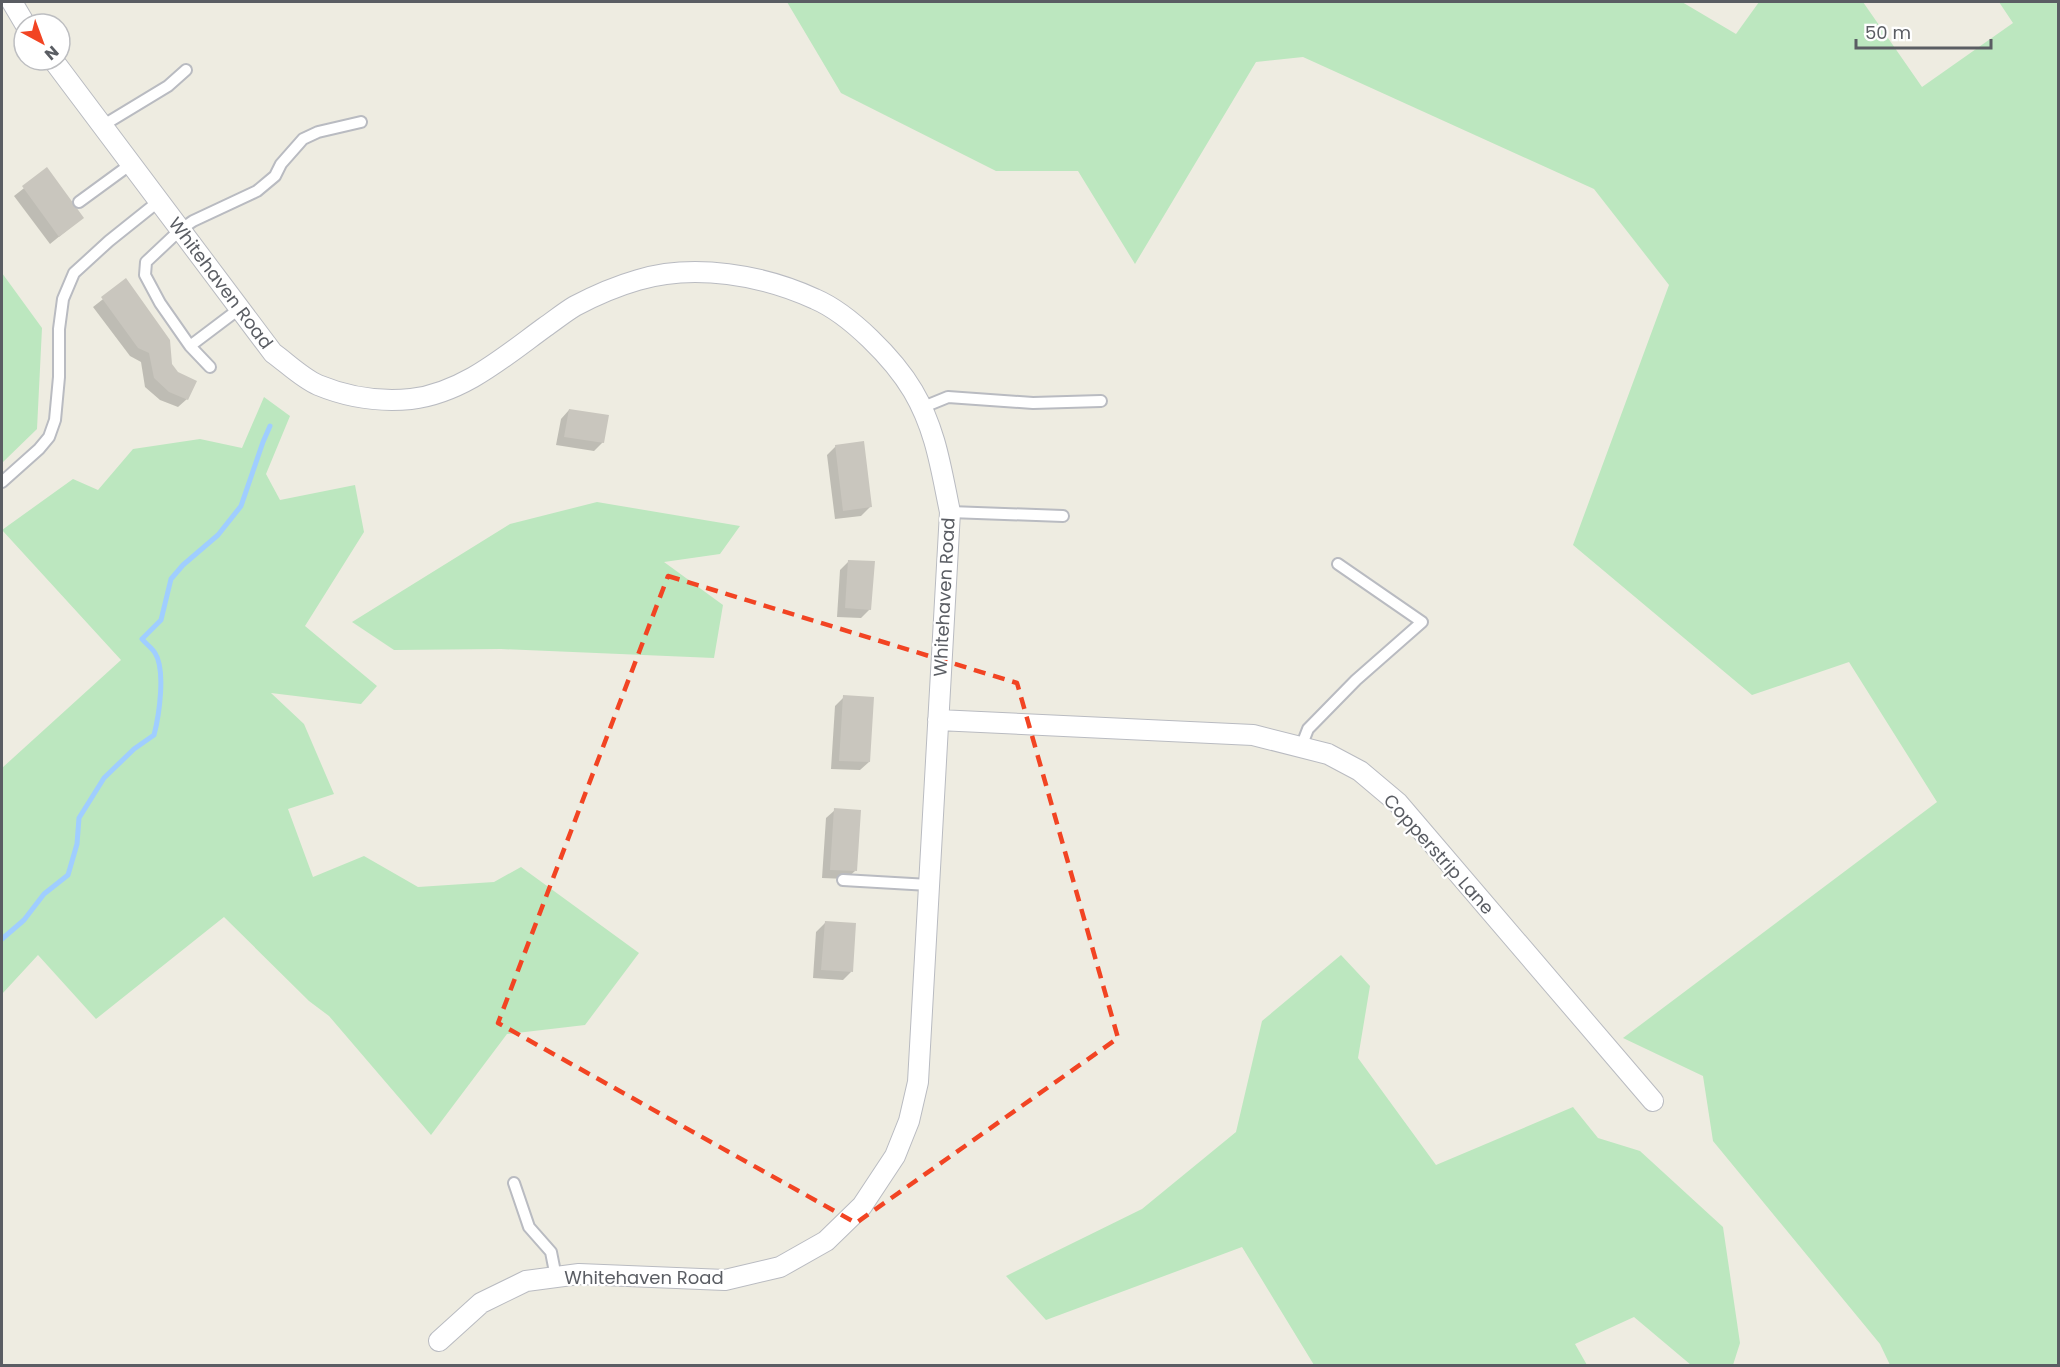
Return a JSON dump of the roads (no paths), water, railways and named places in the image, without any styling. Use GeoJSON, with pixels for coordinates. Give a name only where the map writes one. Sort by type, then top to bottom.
{"type":"FeatureCollection","features":[{"type":"Feature","properties":{"kind":"street","name":"Whitehaven Road"},"geometry":{"type":"LineString","coordinates":[[61,72],[273,353],[316,384],[368,399],[412,399],[447,390],[479,374],[574,307],[638,280],[676,273],[718,273],[772,283],[817,299],[846,319],[884,351],[913,391],[936,439],[950,512],[918,1082],[909,1121],[895,1156],[862,1206],[826,1241],[780,1267],[725,1280],[579,1274],[526,1281],[481,1303],[439,1341]]}},
{"type":"Feature","properties":{"kind":"street","name":"Copperstrip Lane"},"geometry":{"type":"LineString","coordinates":[[938,720],[1253,735],[1328,754],[1360,771],[1398,803],[1653,1101]]}},
{"type":"Feature","properties":{"kind":"lane"},"geometry":{"type":"LineString","coordinates":[[102,126],[168,86],[186,70]]}},
{"type":"Feature","properties":{"kind":"lane"},"geometry":{"type":"LineString","coordinates":[[210,367],[190,346],[160,303],[145,275],[146,262],[193,221],[257,191],[275,176],[281,164],[303,139],[318,132],[361,122]]}},
{"type":"Feature","properties":{"kind":"lane"},"geometry":{"type":"LineString","coordinates":[[79,202],[130,164]]}},
{"type":"Feature","properties":{"kind":"lane"},"geometry":{"type":"LineString","coordinates":[[2,482],[39,449],[49,437],[55,420],[59,329],[63,299],[74,273],[159,201]]}},
{"type":"Feature","properties":{"kind":"lane"},"geometry":{"type":"LineString","coordinates":[[190,346],[239,309]]}},
{"type":"Feature","properties":{"kind":"lane"},"geometry":{"type":"LineString","coordinates":[[921,408],[956,397],[1033,403],[1101,402]]}},
{"type":"Feature","properties":{"kind":"lane"},"geometry":{"type":"LineString","coordinates":[[950,512],[1062,516]]}},
{"type":"Feature","properties":{"kind":"lane"},"geometry":{"type":"LineString","coordinates":[[1301,747],[1308,729],[1356,680],[1422,622],[1338,564]]}},
{"type":"Feature","properties":{"kind":"lane"},"geometry":{"type":"LineString","coordinates":[[843,880],[929,885]]}},
{"type":"Feature","properties":{"kind":"lane"},"geometry":{"type":"LineString","coordinates":[[514,1183],[529,1227],[551,1252],[556,1277]]}},
{"type":"Feature","properties":{"kind":"waterway"},"geometry":{"type":"LineString","coordinates":[[2,939],[24,920],[44,894],[68,875],[77,844],[79,818],[104,778],[134,749],[154,735],[158,717],[160,670],[155,653],[142,639],[161,620],[171,579],[183,565],[218,535],[241,506],[270,426]]}}]}
